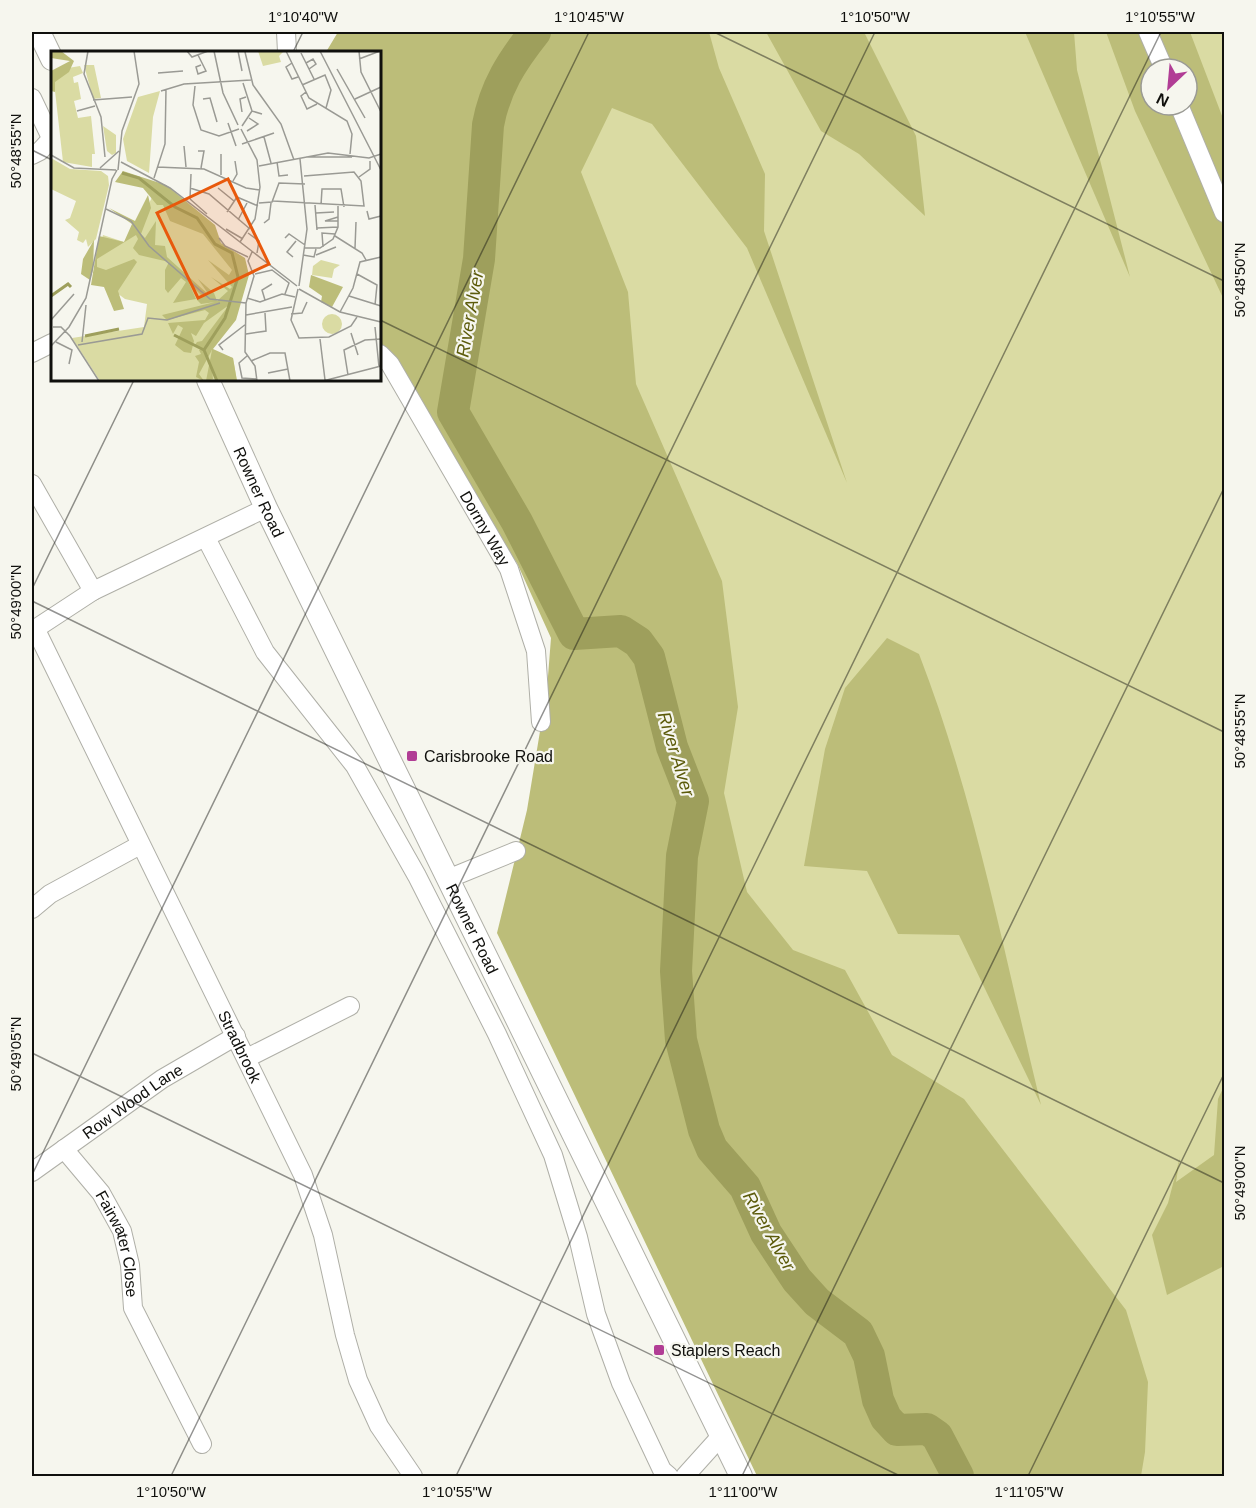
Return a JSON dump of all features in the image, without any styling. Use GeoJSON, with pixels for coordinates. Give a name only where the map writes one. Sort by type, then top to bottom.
{"type":"FeatureCollection","features":[{"type":"Feature","properties":{"kind":"main road"},"geometry":{"type":"LineString","coordinates":[[39,32],[51,57]]}},
{"type":"Feature","properties":{"kind":"main road","name":"Rowner Road"},"geometry":{"type":"LineString","coordinates":[[208,381],[266,508],[450,878],[741,1476]]}},
{"type":"Feature","properties":{"kind":"street"},"geometry":{"type":"LineString","coordinates":[[286,32],[287,51]]}},
{"type":"Feature","properties":{"kind":"street"},"geometry":{"type":"LineString","coordinates":[[1148,32],[1159,57]]}},
{"type":"Feature","properties":{"kind":"street"},"geometry":{"type":"LineString","coordinates":[[32,98],[51,137]]}},
{"type":"Feature","properties":{"kind":"street"},"geometry":{"type":"LineString","coordinates":[[1184,117],[1224,213]]}},
{"type":"Feature","properties":{"kind":"street"},"geometry":{"type":"LineString","coordinates":[[32,155],[40,151],[51,140]]}},
{"type":"Feature","properties":{"kind":"street"},"geometry":{"type":"LineString","coordinates":[[32,353],[51,344]]}},
{"type":"Feature","properties":{"kind":"street","name":"Dormy Way"},"geometry":{"type":"LineString","coordinates":[[381,355],[390,364],[509,569],[536,651],[541,722]]}},
{"type":"Feature","properties":{"kind":"street"},"geometry":{"type":"LineString","coordinates":[[32,484],[93,591]]}},
{"type":"Feature","properties":{"kind":"street"},"geometry":{"type":"LineString","coordinates":[[33,629],[93,591],[266,508]]}},
{"type":"Feature","properties":{"kind":"street"},"geometry":{"type":"LineString","coordinates":[[206,538],[265,652],[355,766],[417,876],[497,1034],[554,1155],[578,1237],[596,1314],[621,1383],[662,1470],[669,1476]]}},
{"type":"Feature","properties":{"kind":"street","name":"Stradbrook"},"geometry":{"type":"LineString","coordinates":[[33,629],[303,1175],[323,1235],[345,1335],[358,1380],[379,1426],[412,1476]]}},
{"type":"Feature","properties":{"kind":"street"},"geometry":{"type":"LineString","coordinates":[[32,909],[50,894],[140,845]]}},
{"type":"Feature","properties":{"kind":"street"},"geometry":{"type":"LineString","coordinates":[[450,878],[516,851]]}},
{"type":"Feature","properties":{"kind":"street"},"geometry":{"type":"LineString","coordinates":[[247,1058],[350,1006]]}},
{"type":"Feature","properties":{"kind":"street","name":"Row Wood Lane"},"geometry":{"type":"LineString","coordinates":[[32,1172],[162,1079],[236,1036]]}},
{"type":"Feature","properties":{"kind":"street","name":"Fairwater Close"},"geometry":{"type":"LineString","coordinates":[[64,1149],[101,1193],[122,1231],[130,1265],[133,1308],[202,1444]]}},
{"type":"Feature","properties":{"kind":"street"},"geometry":{"type":"LineString","coordinates":[[685,1476],[721,1436]]}},
{"type":"Feature","properties":{"kind":"green space"},"geometry":{"type":"Polygon","coordinates":[[[338,32],[709,32],[719,68],[765,174],[764,231],[847,483],[747,248],[652,124],[612,108],[581,172],[628,292],[636,384],[722,581],[738,707],[724,793],[747,892],[793,950],[845,970],[892,1055],[964,1099],[1126,1310],[1148,1382],[1145,1452],[1141,1476],[757,1476],[497,933],[527,810],[547,689],[551,638],[517,563],[475,503],[381,350],[381,51],[327,51],[338,32]]]}},
{"type":"Feature","properties":{"kind":"green space"},"geometry":{"type":"Polygon","coordinates":[[[491,32],[1224,32],[1224,1476],[946,1476],[760,1023],[491,32]]]}},
{"type":"Feature","properties":{"kind":"green space"},"geometry":{"type":"Polygon","coordinates":[[[766,32],[864,32],[916,136],[925,216],[859,154],[821,131],[766,32]]]}},
{"type":"Feature","properties":{"kind":"green space"},"geometry":{"type":"Polygon","coordinates":[[[1025,32],[1074,32],[1077,70],[1130,277],[1025,32]]]}},
{"type":"Feature","properties":{"kind":"green space"},"geometry":{"type":"Polygon","coordinates":[[[1106,32],[1190,32],[1224,121],[1224,300],[1135,111],[1106,32]]]}},
{"type":"Feature","properties":{"kind":"green space"},"geometry":{"type":"Polygon","coordinates":[[[887,638],[919,654],[939,709],[987,877],[1041,1105],[959,935],[898,934],[867,871],[804,866],[825,749],[845,688],[887,638]]]}},
{"type":"Feature","properties":{"kind":"green space"},"geometry":{"type":"Polygon","coordinates":[[[1224,1086],[1224,1266],[1167,1295],[1152,1235],[1168,1203],[1180,1157],[1176,1182],[1214,1155],[1218,1099],[1224,1086]]]}},
{"type":"Feature","properties":{"kind":"waterway","name":"River Alver"},"geometry":{"type":"LineString","coordinates":[[535,32],[506,75],[491,111],[488,125],[479,259],[453,412],[517,522],[574,634],[621,631],[638,642],[649,657],[672,747],[693,801],[682,856],[676,971],[681,1040],[704,1130],[712,1149],[745,1187],[766,1233],[797,1280],[817,1302],[858,1333],[869,1356],[878,1400],[886,1418],[897,1430],[927,1429],[937,1436],[958,1476]]}},
{"type":"Feature","properties":{"kind":"place","name":"Carisbrooke Road"},"geometry":{"type":"Point","coordinates":[412,756]}},
{"type":"Feature","properties":{"kind":"place","name":"Staplers Reach"},"geometry":{"type":"Point","coordinates":[659,1350]}}]}
